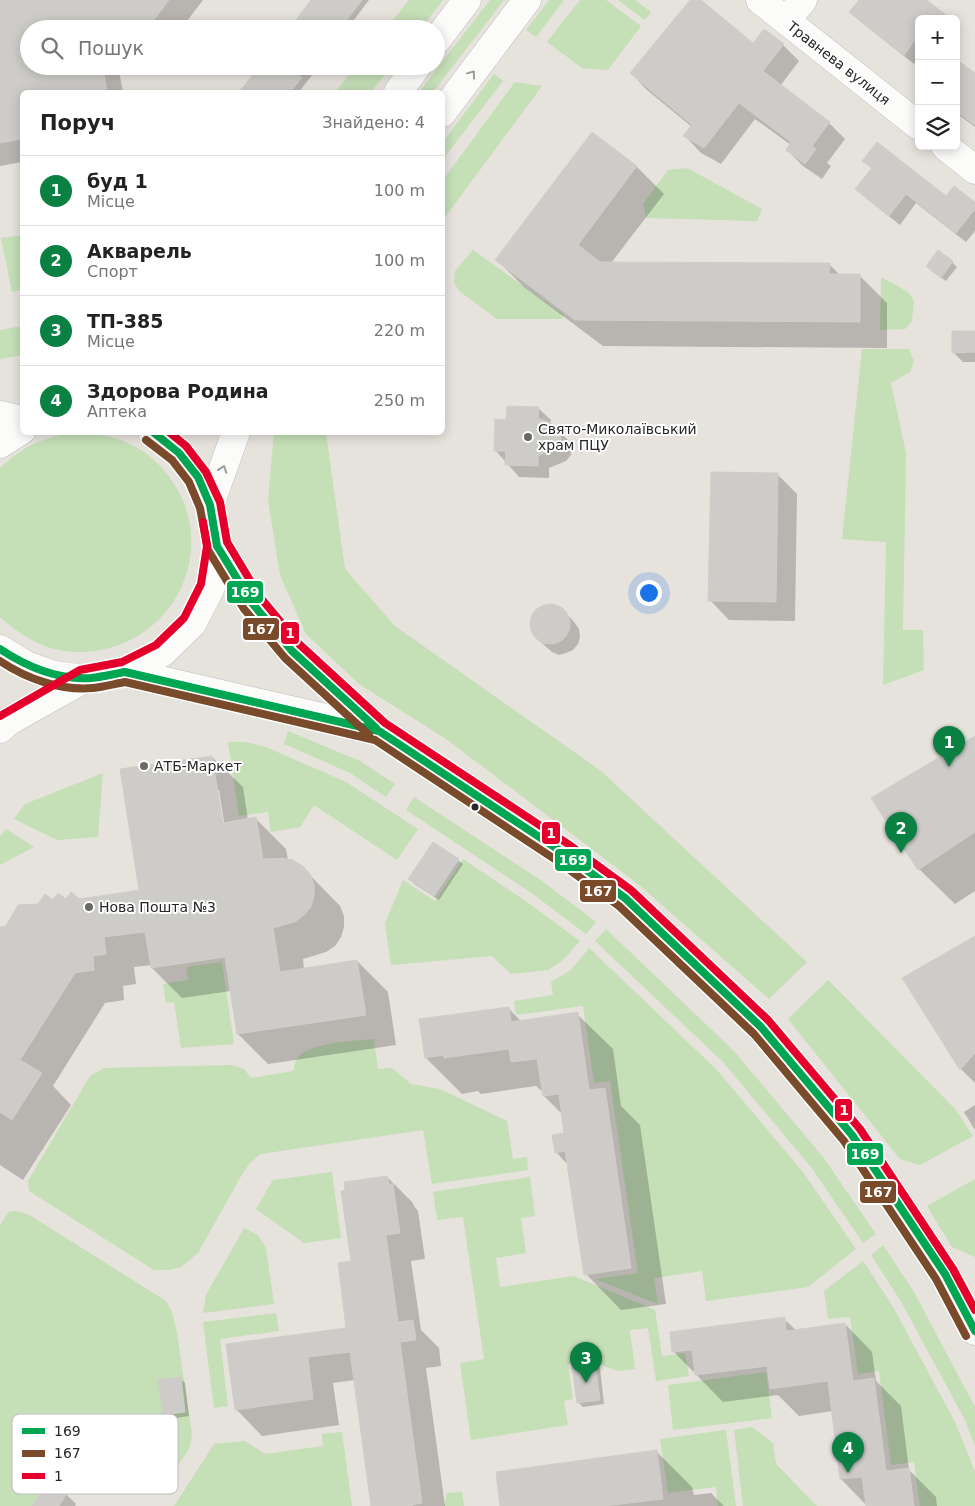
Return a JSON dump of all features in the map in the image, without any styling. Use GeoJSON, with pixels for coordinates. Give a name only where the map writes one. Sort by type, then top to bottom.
{"type":"FeatureCollection","features":[{"type":"Feature","properties":{"kind":"main road"},"geometry":{"type":"LineString","coordinates":[[445,29],[467,0]]}},
{"type":"Feature","properties":{"kind":"main road"},"geometry":{"type":"LineString","coordinates":[[445,109],[527,0]]}},
{"type":"Feature","properties":{"kind":"main road","name":"Травнева вулиця"},"geometry":{"type":"LineString","coordinates":[[760,0],[915,123]]}},
{"type":"Feature","properties":{"kind":"main road"},"geometry":{"type":"LineString","coordinates":[[786,21],[803,0]]}},
{"type":"Feature","properties":{"kind":"main road"},"geometry":{"type":"LineString","coordinates":[[399,90],[410,75]]}},
{"type":"Feature","properties":{"kind":"main road"},"geometry":{"type":"LineString","coordinates":[[950,150],[975,170]]}},
{"type":"Feature","properties":{"kind":"main road"},"geometry":{"type":"LineString","coordinates":[[0,415],[20,420]]}},
{"type":"Feature","properties":{"kind":"main road"},"geometry":{"type":"LineString","coordinates":[[0,444],[20,431]]}},
{"type":"Feature","properties":{"kind":"main road"},"geometry":{"type":"LineString","coordinates":[[0,649],[26,666],[54,675],[84,679],[125,672],[162,654],[192,624],[211,587],[217,546],[210,505],[198,477],[179,453],[156,435]]}},
{"type":"Feature","properties":{"kind":"main road"},"geometry":{"type":"LineString","coordinates":[[210,505],[235,435]]}},
{"type":"Feature","properties":{"kind":"main road"},"geometry":{"type":"LineString","coordinates":[[217,546],[252,603],[292,651],[379,731],[562,852],[625,898],[760,1027],[852,1135],[945,1274],[975,1331]]}},
{"type":"Feature","properties":{"kind":"main road"},"geometry":{"type":"LineString","coordinates":[[125,672],[379,731]]}},
{"type":"Feature","properties":{"kind":"main road"},"geometry":{"type":"LineString","coordinates":[[0,729],[9,721],[84,679]]}},
{"type":"Feature","properties":{"kind":"green space"},"geometry":{"type":"Polygon","coordinates":[[[409,0],[443,0],[428,20],[393,20],[409,0]]]}},
{"type":"Feature","properties":{"kind":"green space"},"geometry":{"type":"Polygon","coordinates":[[[490,0],[504,0],[435,90],[421,90],[432,75],[445,75],[445,58],[490,0]]]}},
{"type":"Feature","properties":{"kind":"green space"},"geometry":{"type":"Polygon","coordinates":[[[549,0],[564,0],[536,37],[526,30],[549,0]]]}},
{"type":"Feature","properties":{"kind":"green space"},"geometry":{"type":"Polygon","coordinates":[[[580,0],[606,0],[641,26],[608,70],[582,68],[547,42],[580,0]]]}},
{"type":"Feature","properties":{"kind":"green space"},"geometry":{"type":"Polygon","coordinates":[[[618,0],[635,0],[651,12],[645,20],[618,0]]]}},
{"type":"Feature","properties":{"kind":"green space"},"geometry":{"type":"Polygon","coordinates":[[[494,74],[503,81],[445,156],[445,139],[494,74]]]}},
{"type":"Feature","properties":{"kind":"green space"},"geometry":{"type":"Polygon","coordinates":[[[349,75],[385,75],[373,90],[337,90],[349,75]]]}},
{"type":"Feature","properties":{"kind":"green space"},"geometry":{"type":"Polygon","coordinates":[[[515,82],[542,86],[445,217],[445,177],[515,82]]]}},
{"type":"Feature","properties":{"kind":"green space"},"geometry":{"type":"Polygon","coordinates":[[[687,168],[762,209],[757,221],[646,218],[643,204],[668,170],[687,168]]]}},
{"type":"Feature","properties":{"kind":"green space"},"geometry":{"type":"Polygon","coordinates":[[[20,235],[20,290],[12,292],[1,238],[20,235]]]}},
{"type":"Feature","properties":{"kind":"green space"},"geometry":{"type":"Polygon","coordinates":[[[473,250],[564,315],[562,319],[497,319],[459,291],[454,282],[455,271],[473,250]]]}},
{"type":"Feature","properties":{"kind":"green space"},"geometry":{"type":"Polygon","coordinates":[[[881,277],[908,292],[914,301],[912,321],[905,329],[880,330],[881,277]]]}},
{"type":"Feature","properties":{"kind":"green space"},"geometry":{"type":"Polygon","coordinates":[[[20,326],[20,355],[0,359],[0,330],[20,326]]]}},
{"type":"Feature","properties":{"kind":"green space"},"geometry":{"type":"Polygon","coordinates":[[[862,349],[909,349],[914,361],[910,372],[891,383],[906,453],[903,630],[923,630],[924,670],[883,685],[886,542],[842,539],[862,349]]]}},
{"type":"Feature","properties":{"kind":"green space"},"geometry":{"type":"Polygon","coordinates":[[[63,435],[99,435],[116,438],[142,450],[170,478],[184,504],[191,531],[190,558],[183,584],[170,607],[151,626],[128,641],[100,650],[72,652],[58,650],[34,641],[0,617],[0,468],[33,444],[63,435]]]}},
{"type":"Feature","properties":{"kind":"green space"},"geometry":{"type":"Polygon","coordinates":[[[274,435],[326,435],[345,569],[395,626],[601,771],[807,962],[769,999],[638,884],[446,739],[359,684],[306,634],[280,575],[268,500],[274,435]]]}},
{"type":"Feature","properties":{"kind":"green space"},"geometry":{"type":"Polygon","coordinates":[[[288,731],[360,761],[395,784],[386,797],[350,773],[284,744],[288,731]]]}},
{"type":"Feature","properties":{"kind":"green space"},"geometry":{"type":"Polygon","coordinates":[[[228,742],[246,742],[266,747],[346,782],[418,829],[397,860],[314,805],[300,827],[271,832],[268,812],[239,816],[228,742]]]}},
{"type":"Feature","properties":{"kind":"green space"},"geometry":{"type":"Polygon","coordinates":[[[103,773],[98,837],[57,840],[14,819],[25,804],[103,773]]]}},
{"type":"Feature","properties":{"kind":"green space"},"geometry":{"type":"Polygon","coordinates":[[[414,797],[542,881],[596,922],[586,934],[533,894],[406,810],[414,797]]]}},
{"type":"Feature","properties":{"kind":"green space"},"geometry":{"type":"Polygon","coordinates":[[[6,829],[34,847],[0,865],[0,837],[6,829]]]}},
{"type":"Feature","properties":{"kind":"green space"},"geometry":{"type":"Polygon","coordinates":[[[463,859],[527,902],[580,941],[563,960],[548,970],[511,974],[492,956],[391,965],[385,924],[403,880],[435,901],[463,859]]]}},
{"type":"Feature","properties":{"kind":"green space"},"geometry":{"type":"Polygon","coordinates":[[[606,929],[734,1051],[823,1157],[876,1234],[863,1243],[811,1167],[723,1062],[595,941],[606,929]]]}},
{"type":"Feature","properties":{"kind":"green space"},"geometry":{"type":"Polygon","coordinates":[[[589,948],[716,1069],[803,1172],[856,1249],[808,1287],[706,1301],[702,1271],[654,1278],[658,1304],[595,1279],[638,1273],[610,1081],[594,1083],[583,1006],[516,1015],[514,1001],[553,995],[551,982],[571,970],[589,948]]]}},
{"type":"Feature","properties":{"kind":"green space"},"geometry":{"type":"Polygon","coordinates":[[[222,962],[234,1044],[181,1048],[174,1002],[166,1003],[163,984],[188,980],[186,967],[222,962]]]}},
{"type":"Feature","properties":{"kind":"green space"},"geometry":{"type":"Polygon","coordinates":[[[828,980],[956,1110],[973,1136],[920,1165],[900,1159],[788,1019],[828,980]]]}},
{"type":"Feature","properties":{"kind":"green space"},"geometry":{"type":"Polygon","coordinates":[[[374,1039],[378,1069],[392,1068],[411,1084],[440,1089],[507,1121],[513,1159],[527,1157],[528,1170],[432,1184],[423,1130],[261,1154],[244,1171],[198,1253],[181,1267],[168,1270],[154,1270],[29,1191],[28,1181],[90,1076],[104,1068],[232,1065],[244,1069],[251,1078],[293,1071],[296,1060],[301,1054],[310,1049],[344,1042],[374,1039]]]}},
{"type":"Feature","properties":{"kind":"green space"},"geometry":{"type":"Polygon","coordinates":[[[332,1172],[341,1238],[304,1243],[256,1209],[273,1180],[332,1172]]]}},
{"type":"Feature","properties":{"kind":"green space"},"geometry":{"type":"Polygon","coordinates":[[[530,1177],[535,1216],[521,1218],[526,1253],[496,1258],[500,1287],[574,1276],[655,1310],[662,1356],[685,1353],[689,1376],[656,1381],[648,1328],[630,1330],[635,1369],[618,1371],[599,1364],[598,1360],[568,1364],[573,1399],[564,1401],[568,1425],[471,1440],[460,1363],[484,1359],[463,1217],[437,1220],[433,1192],[530,1177]]]}},
{"type":"Feature","properties":{"kind":"green space"},"geometry":{"type":"Polygon","coordinates":[[[975,1179],[975,1257],[952,1247],[927,1206],[975,1179]]]}},
{"type":"Feature","properties":{"kind":"green space"},"geometry":{"type":"Polygon","coordinates":[[[15,1211],[28,1214],[166,1301],[172,1312],[177,1333],[192,1434],[190,1447],[178,1465],[178,1414],[12,1414],[12,1494],[45,1494],[32,1506],[0,1506],[0,1226],[8,1212],[15,1211]]]}},
{"type":"Feature","properties":{"kind":"green space"},"geometry":{"type":"Polygon","coordinates":[[[244,1228],[258,1235],[266,1248],[274,1304],[203,1313],[206,1295],[244,1228]]]}},
{"type":"Feature","properties":{"kind":"green space"},"geometry":{"type":"Polygon","coordinates":[[[883,1245],[914,1292],[975,1407],[975,1446],[964,1418],[900,1300],[871,1255],[883,1245]]]}},
{"type":"Feature","properties":{"kind":"green space"},"geometry":{"type":"Polygon","coordinates":[[[863,1261],[892,1305],[955,1422],[975,1472],[975,1506],[920,1506],[914,1462],[891,1465],[879,1371],[858,1374],[850,1317],[828,1319],[824,1291],[863,1261]]]}},
{"type":"Feature","properties":{"kind":"green space"},"geometry":{"type":"Polygon","coordinates":[[[276,1313],[279,1331],[220,1339],[228,1406],[214,1408],[203,1322],[276,1313]]]}},
{"type":"Feature","properties":{"kind":"green space"},"geometry":{"type":"Polygon","coordinates":[[[766,1372],[772,1418],[673,1430],[668,1385],[766,1372]]]}},
{"type":"Feature","properties":{"kind":"green space"},"geometry":{"type":"Polygon","coordinates":[[[752,1427],[773,1443],[776,1464],[817,1506],[743,1506],[734,1430],[752,1427]]]}},
{"type":"Feature","properties":{"kind":"green space"},"geometry":{"type":"Polygon","coordinates":[[[726,1430],[736,1506],[718,1506],[716,1487],[668,1493],[660,1439],[726,1430]]]}},
{"type":"Feature","properties":{"kind":"green space"},"geometry":{"type":"Polygon","coordinates":[[[342,1432],[352,1506],[174,1506],[214,1444],[245,1441],[265,1454],[323,1446],[322,1434],[342,1432]]]}},
{"type":"Feature","properties":{"kind":"green space"},"geometry":{"type":"Polygon","coordinates":[[[462,1492],[464,1506],[444,1506],[447,1493],[462,1492]]]}},
{"type":"Feature","properties":{"kind":"building"},"geometry":{"type":"Polygon","coordinates":[[[0,0],[169,0],[154,20],[20,20],[20,75],[104,75],[107,90],[20,90],[20,139],[0,143],[0,0]]]}},
{"type":"Feature","properties":{"kind":"building"},"geometry":{"type":"Polygon","coordinates":[[[311,0],[362,0],[347,20],[296,20],[311,0]]]}},
{"type":"Feature","properties":{"kind":"building"},"geometry":{"type":"Polygon","coordinates":[[[690,0],[701,0],[753,43],[764,29],[784,44],[763,71],[830,122],[812,146],[816,149],[805,164],[786,150],[791,142],[739,103],[704,148],[683,136],[692,125],[630,73],[690,0]]]}},
{"type":"Feature","properties":{"kind":"building"},"geometry":{"type":"Polygon","coordinates":[[[859,0],[927,0],[946,15],[915,15],[915,40],[904,55],[849,12],[859,0]]]}},
{"type":"Feature","properties":{"kind":"building"},"geometry":{"type":"Polygon","coordinates":[[[960,62],[975,73],[975,125],[960,114],[960,62]]]}},
{"type":"Feature","properties":{"kind":"building"},"geometry":{"type":"Polygon","coordinates":[[[253,75],[298,75],[302,78],[292,90],[241,90],[253,75]]]}},
{"type":"Feature","properties":{"kind":"building"},"geometry":{"type":"Polygon","coordinates":[[[592,132],[637,166],[578,245],[600,262],[830,263],[829,274],[860,274],[860,322],[575,320],[495,260],[592,132]]]}},
{"type":"Feature","properties":{"kind":"building"},"geometry":{"type":"Polygon","coordinates":[[[877,142],[946,196],[954,186],[975,202],[975,209],[956,233],[906,194],[889,216],[855,189],[872,168],[862,161],[877,142]]]}},
{"type":"Feature","properties":{"kind":"building"},"geometry":{"type":"Polygon","coordinates":[[[938,250],[953,261],[941,278],[926,266],[938,250]]]}},
{"type":"Feature","properties":{"kind":"building"},"geometry":{"type":"Polygon","coordinates":[[[952,331],[975,331],[975,352],[952,353],[952,331]]]}},
{"type":"Feature","properties":{"kind":"building","name":"Свято-Миколаївський храм ПЦУ"},"geometry":{"type":"Polygon","coordinates":[[[507,406],[539,407],[538,418],[555,425],[560,431],[561,439],[558,445],[538,456],[538,466],[505,465],[506,451],[494,451],[495,419],[506,420],[507,406]]]}},
{"type":"Feature","properties":{"kind":"building"},"geometry":{"type":"Polygon","coordinates":[[[711,472],[778,473],[776,602],[708,601],[711,472]]]}},
{"type":"Feature","properties":{"kind":"building"},"geometry":{"type":"Polygon","coordinates":[[[554,604],[561,607],[567,613],[570,624],[569,632],[561,641],[554,644],[546,644],[539,641],[531,632],[530,620],[533,613],[542,605],[554,604]]]}},
{"type":"Feature","properties":{"kind":"building"},"geometry":{"type":"Polygon","coordinates":[[[975,736],[975,832],[918,870],[871,798],[975,736]]]}},
{"type":"Feature","properties":{"kind":"building"},"geometry":{"type":"Polygon","coordinates":[[[212,756],[223,823],[256,817],[263,859],[283,858],[293,860],[303,866],[310,874],[314,885],[311,907],[304,915],[295,922],[273,928],[280,972],[357,960],[366,1015],[237,1034],[225,957],[151,968],[145,932],[104,937],[106,954],[93,956],[94,970],[75,973],[20,1060],[42,1073],[12,1120],[0,1112],[0,927],[6,926],[18,905],[38,904],[45,894],[53,900],[58,893],[66,899],[71,892],[80,899],[139,890],[120,769],[212,756]]]}},
{"type":"Feature","properties":{"kind":"building"},"geometry":{"type":"Polygon","coordinates":[[[433,842],[459,859],[434,896],[408,879],[433,842]]]}},
{"type":"Feature","properties":{"kind":"building"},"geometry":{"type":"Polygon","coordinates":[[[975,936],[975,1053],[960,1070],[902,978],[975,936]]]}},
{"type":"Feature","properties":{"kind":"building"},"geometry":{"type":"Polygon","coordinates":[[[509,1007],[511,1022],[578,1012],[589,1090],[605,1088],[631,1268],[584,1275],[565,1151],[555,1153],[552,1135],[564,1133],[559,1094],[543,1096],[537,1059],[511,1062],[509,1049],[444,1058],[444,1055],[425,1058],[419,1019],[509,1007]]]}},
{"type":"Feature","properties":{"kind":"building"},"geometry":{"type":"Polygon","coordinates":[[[387,1176],[389,1184],[393,1184],[400,1233],[386,1235],[398,1322],[413,1320],[416,1340],[400,1342],[422,1503],[413,1506],[371,1506],[350,1352],[308,1357],[313,1399],[235,1410],[226,1344],[346,1328],[338,1263],[351,1261],[341,1191],[345,1190],[344,1182],[387,1176]]]}},
{"type":"Feature","properties":{"kind":"building"},"geometry":{"type":"Polygon","coordinates":[[[785,1317],[786,1331],[845,1323],[853,1381],[874,1378],[886,1471],[909,1468],[914,1506],[866,1506],[862,1477],[840,1479],[828,1381],[770,1389],[767,1366],[695,1375],[692,1350],[672,1352],[670,1332],[785,1317]]]}},
{"type":"Feature","properties":{"kind":"building"},"geometry":{"type":"Polygon","coordinates":[[[595,1362],[600,1400],[577,1403],[572,1365],[595,1362]]]}},
{"type":"Feature","properties":{"kind":"building"},"geometry":{"type":"Polygon","coordinates":[[[181,1377],[185,1412],[163,1414],[158,1380],[181,1377]]]}},
{"type":"Feature","properties":{"kind":"building"},"geometry":{"type":"Polygon","coordinates":[[[657,1450],[663,1499],[604,1506],[500,1506],[496,1472],[657,1450]]]}},
{"type":"Feature","properties":{"kind":"building"},"geometry":{"type":"Polygon","coordinates":[[[40,1494],[66,1494],[59,1506],[32,1506],[40,1494]]]}},
{"type":"Feature","properties":{"kind":"transit line","name":"169"},"geometry":{"type":"LineString","coordinates":[[157,435],[179,453],[198,477],[210,505],[217,546],[252,603],[292,651],[376,728]]}},
{"type":"Feature","properties":{"kind":"transit line","name":"1"},"geometry":{"type":"LineString","coordinates":[[173,435],[186,446],[206,472],[220,502],[227,542],[260,597],[299,644],[385,723],[568,844],[631,890],[768,1020],[860,1129],[953,1269],[975,1310]]}},
{"type":"Feature","properties":{"kind":"transit line","name":"167"},"geometry":{"type":"LineString","coordinates":[[146,440],[172,460],[189,482],[200,508],[208,550],[244,609],[285,658],[369,735]]}},
{"type":"Feature","properties":{"kind":"transit line","name":"1"},"geometry":{"type":"LineString","coordinates":[[0,716],[80,670],[122,662],[156,645],[184,618],[201,584],[207,546],[203,522]]}},
{"type":"Feature","properties":{"kind":"transit line","name":"169"},"geometry":{"type":"LineString","coordinates":[[0,649],[32,667],[67,677],[91,678],[125,672],[379,731],[562,852],[625,898],[761,1027],[852,1135],[945,1274],[975,1331]]}},
{"type":"Feature","properties":{"kind":"transit line","name":"167"},"geometry":{"type":"LineString","coordinates":[[0,661],[21,673],[57,686],[93,688],[125,682],[375,740],[556,860],[619,906],[754,1034],[844,1141],[936,1279],[966,1336]]}},
{"type":"Feature","properties":{"kind":"place","name":"Свято-Миколаївський храм ПЦУ"},"geometry":{"type":"Point","coordinates":[528,437]}},
{"type":"Feature","properties":{"kind":"place","name":"АТБ-Маркет"},"geometry":{"type":"Point","coordinates":[144,766]}},
{"type":"Feature","properties":{"kind":"place","name":"буд 1"},"geometry":{"type":"Point","coordinates":[949,767]}},
{"type":"Feature","properties":{"kind":"place","name":"Акварель"},"geometry":{"type":"Point","coordinates":[901,853]}},
{"type":"Feature","properties":{"kind":"place","name":"Нова Пошта №3"},"geometry":{"type":"Point","coordinates":[89,907]}},
{"type":"Feature","properties":{"kind":"place","name":"ТП-385"},"geometry":{"type":"Point","coordinates":[586,1383]}},
{"type":"Feature","properties":{"kind":"place","name":"Здорова Родина"},"geometry":{"type":"Point","coordinates":[848,1473]}}]}
